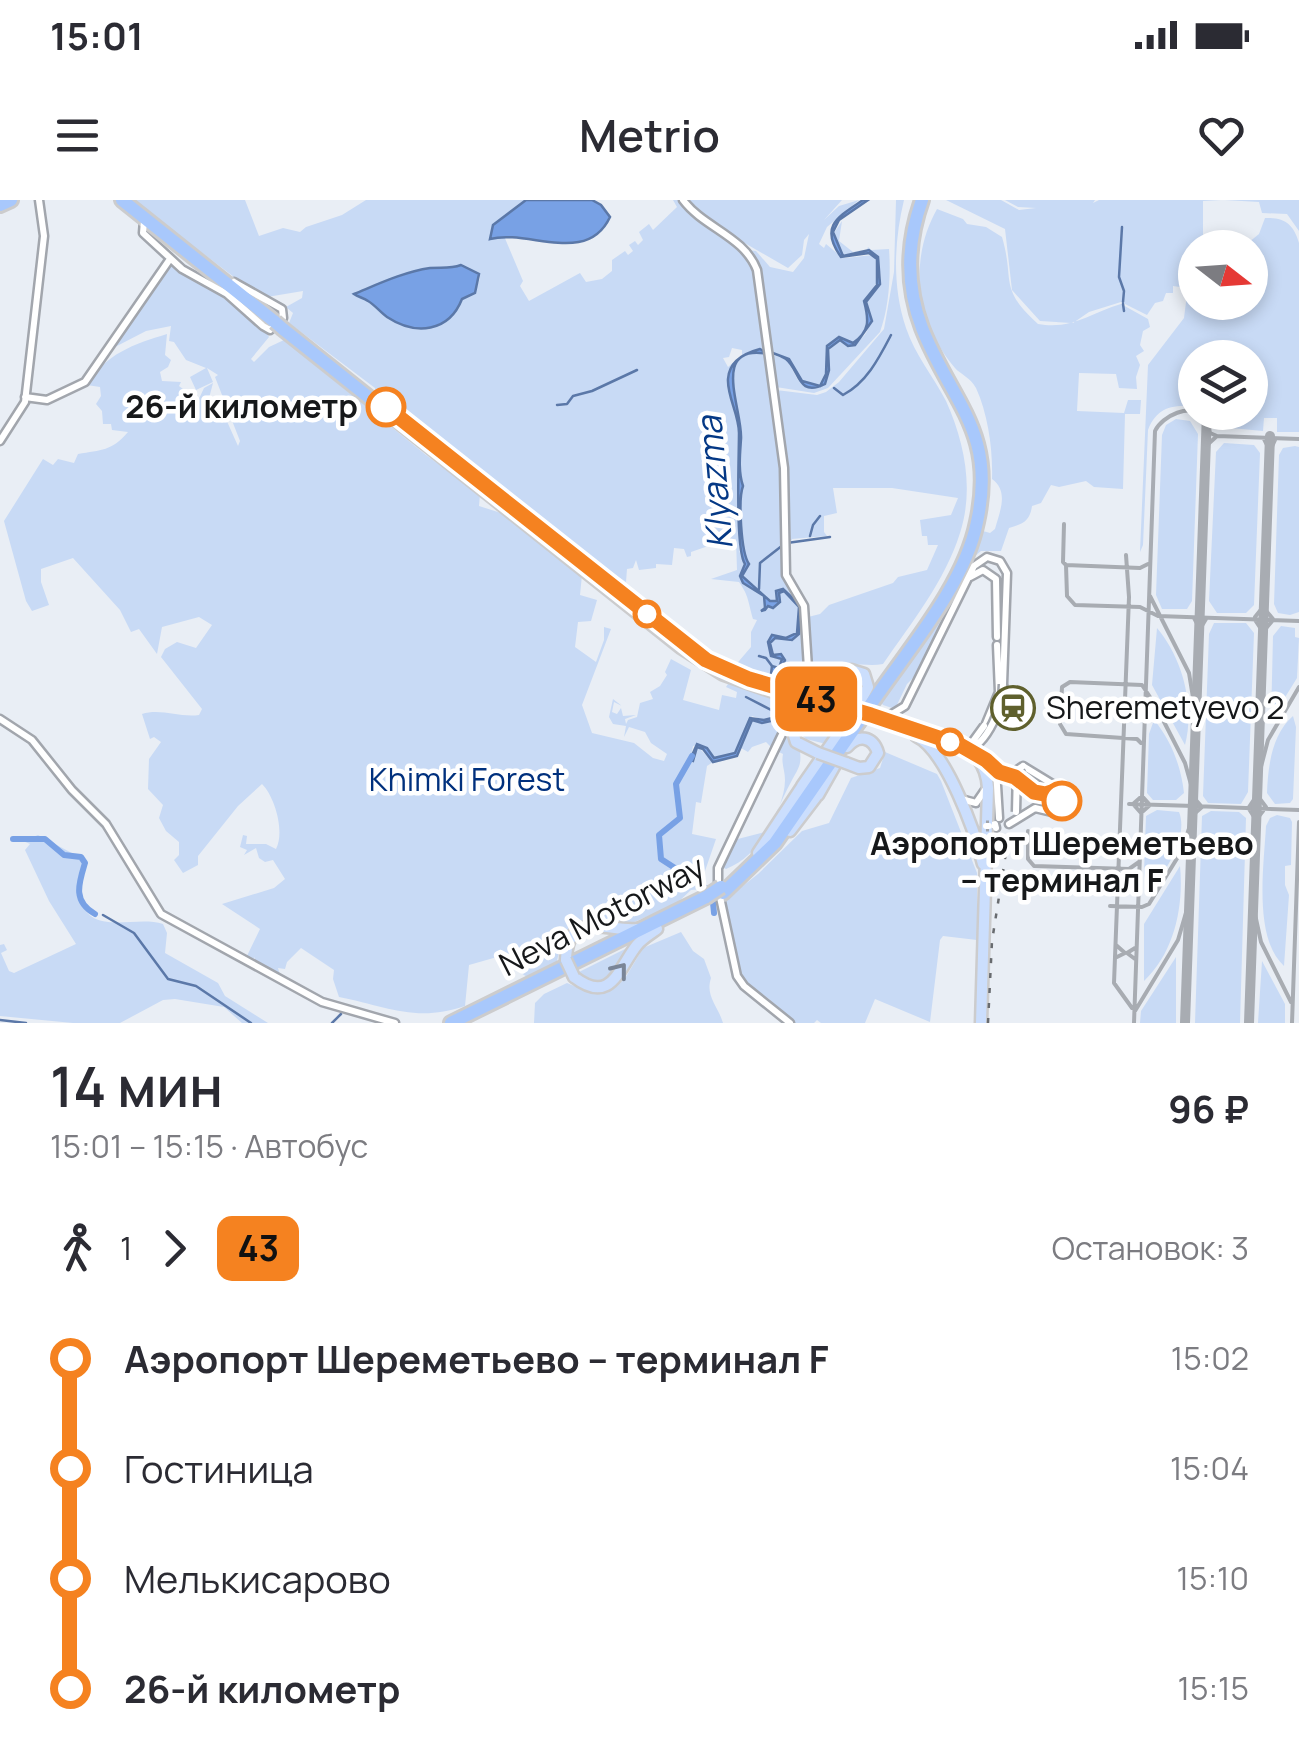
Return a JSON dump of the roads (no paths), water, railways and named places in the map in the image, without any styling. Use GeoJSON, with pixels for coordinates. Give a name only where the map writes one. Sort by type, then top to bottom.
{"type":"FeatureCollection","features":[{"type":"Feature","properties":{"kind":"highway"},"geometry":{"type":"LineString","coordinates":[[0,205],[11,200]]}},
{"type":"Feature","properties":{"kind":"highway"},"geometry":{"type":"LineString","coordinates":[[124,200],[147,225],[280,324]]}},
{"type":"Feature","properties":{"kind":"highway"},"geometry":{"type":"LineString","coordinates":[[124,200],[683,646],[728,673],[805,703],[856,713]]}},
{"type":"Feature","properties":{"kind":"highway","name":"Neva Motorway"},"geometry":{"type":"LineString","coordinates":[[722,890],[791,813],[856,713],[893,667],[955,568],[968,537],[976,496],[976,470],[968,430],[957,402],[922,342],[908,294],[906,246],[919,200]]}},
{"type":"Feature","properties":{"kind":"highway","name":"Neva Motorway"},"geometry":{"type":"LineString","coordinates":[[463,1023],[707,900],[746,874],[786,829],[856,713]]}},
{"type":"Feature","properties":{"kind":"highway","name":"Neva Motorway"},"geometry":{"type":"LineString","coordinates":[[451,1023],[657,926]]}},
{"type":"Feature","properties":{"kind":"main road"},"geometry":{"type":"LineString","coordinates":[[805,703],[796,727],[802,739],[822,746],[838,736]]}},
{"type":"Feature","properties":{"kind":"main road"},"geometry":{"type":"LineString","coordinates":[[746,874],[778,845],[817,796],[852,742],[866,738],[877,748],[876,760],[869,767],[859,768],[846,764],[818,752],[800,745],[793,737],[792,726],[805,703]]}},
{"type":"Feature","properties":{"kind":"main road"},"geometry":{"type":"LineString","coordinates":[[856,713],[958,747],[976,756],[994,773],[984,892],[980,1023]]}},
{"type":"Feature","properties":{"kind":"main road"},"geometry":{"type":"LineString","coordinates":[[754,858],[856,713]]}},
{"type":"Feature","properties":{"kind":"main road"},"geometry":{"type":"LineString","coordinates":[[856,713],[926,741],[941,757],[981,858],[984,892]]}},
{"type":"Feature","properties":{"kind":"main road"},"geometry":{"type":"LineString","coordinates":[[657,926],[635,947],[614,980],[593,986],[574,977],[566,960],[569,941],[584,927],[633,930],[657,926]]}},
{"type":"Feature","properties":{"kind":"street"},"geometry":{"type":"LineString","coordinates":[[0,441],[25,396],[44,240],[39,200]]}},
{"type":"Feature","properties":{"kind":"street"},"geometry":{"type":"LineString","coordinates":[[683,200],[700,218],[743,247],[754,263],[785,486],[786,575],[804,606],[808,668],[798,686],[788,724],[720,858],[718,885],[739,981],[790,1023]]}},
{"type":"Feature","properties":{"kind":"street"},"geometry":{"type":"LineString","coordinates":[[147,225],[172,260],[192,276],[227,294],[267,328],[274,329],[284,313],[280,307],[226,278]]}},
{"type":"Feature","properties":{"kind":"street"},"geometry":{"type":"LineString","coordinates":[[25,396],[47,400],[78,387],[172,260]]}},
{"type":"Feature","properties":{"kind":"street"},"geometry":{"type":"LineString","coordinates":[[856,713],[890,717],[906,706],[977,562],[994,558],[1005,566],[1007,575],[1002,698],[978,746],[966,751],[958,747]]}},
{"type":"Feature","properties":{"kind":"street"},"geometry":{"type":"LineString","coordinates":[[958,747],[964,749],[974,744],[992,712],[1000,684],[996,672],[994,575],[979,570],[964,587]]}},
{"type":"Feature","properties":{"kind":"street"},"geometry":{"type":"LineString","coordinates":[[856,713],[912,730]]}},
{"type":"Feature","properties":{"kind":"street"},"geometry":{"type":"LineString","coordinates":[[0,719],[32,740],[72,790],[106,824],[160,914],[308,996],[341,1010],[395,1023]]}},
{"type":"Feature","properties":{"kind":"street"},"geometry":{"type":"LineString","coordinates":[[958,747],[987,760],[994,773],[994,825],[975,821],[958,799]]}},
{"type":"Feature","properties":{"kind":"street"},"geometry":{"type":"LineString","coordinates":[[1019,766],[1060,788],[1060,813],[1042,808],[1012,818],[1019,766]]}},
{"type":"Feature","properties":{"kind":"street"},"geometry":{"type":"LineString","coordinates":[[958,799],[979,801],[994,773]]}},
{"type":"Feature","properties":{"kind":"street"},"geometry":{"type":"LineString","coordinates":[[1011,776],[1028,790],[1041,794],[1060,788]]}},
{"type":"Feature","properties":{"kind":"water"},"geometry":{"type":"Polygon","coordinates":[[[526,200],[592,200],[610,217],[600,232],[572,243],[490,239],[493,225],[526,200]]]}},
{"type":"Feature","properties":{"kind":"water"},"geometry":{"type":"Polygon","coordinates":[[[863,200],[868,200],[839,220],[833,232],[843,256],[869,250],[878,257],[880,284],[866,302],[872,321],[863,333],[867,319],[864,301],[877,285],[877,259],[869,253],[841,257],[832,237],[834,223],[839,217],[863,200]]]}},
{"type":"Feature","properties":{"kind":"water"},"geometry":{"type":"Polygon","coordinates":[[[461,265],[479,274],[475,293],[462,299],[449,318],[430,327],[398,323],[354,294],[410,272],[461,265]]]}},
{"type":"Feature","properties":{"kind":"water"},"geometry":{"type":"Polygon","coordinates":[[[862,335],[855,345],[848,346],[840,340],[828,349],[829,370],[825,384],[820,386],[826,374],[827,346],[839,337],[853,343],[862,335]]]}},
{"type":"Feature","properties":{"kind":"water"},"geometry":{"type":"Polygon","coordinates":[[[777,355],[789,359],[802,381],[820,386],[804,385],[791,364],[777,355]]]}},
{"type":"Feature","properties":{"kind":"water"},"geometry":{"type":"Polygon","coordinates":[[[739,359],[733,382],[741,439],[741,526],[749,564],[742,576],[770,601],[777,601],[776,591],[783,589],[800,605],[799,634],[792,640],[775,638],[770,643],[773,655],[781,654],[785,660],[781,669],[775,673],[787,674],[790,687],[785,675],[771,674],[772,666],[779,668],[782,659],[771,656],[768,642],[772,635],[786,638],[797,633],[799,607],[784,591],[779,593],[780,602],[761,611],[765,608],[764,596],[743,583],[740,576],[745,564],[739,522],[739,433],[728,379],[731,367],[739,359]]]}},
{"type":"Feature","properties":{"kind":"water"},"geometry":{"type":"Polygon","coordinates":[[[790,690],[776,720],[752,720],[737,756],[713,762],[697,747],[693,761],[690,760],[697,744],[707,748],[714,758],[735,753],[750,718],[776,717],[790,690]]]}},
{"type":"Feature","properties":{"kind":"waterway"},"geometry":{"type":"LineString","coordinates":[[1122,227],[1119,277],[1123,302]]}},
{"type":"Feature","properties":{"kind":"waterway"},"geometry":{"type":"LineString","coordinates":[[1123,304],[1124,311]]}},
{"type":"Feature","properties":{"kind":"waterway"},"geometry":{"type":"LineString","coordinates":[[834,388],[843,395],[859,383],[891,335]]}},
{"type":"Feature","properties":{"kind":"waterway"},"geometry":{"type":"LineString","coordinates":[[557,405],[567,404],[573,396],[637,370]]}},
{"type":"Feature","properties":{"kind":"waterway"},"geometry":{"type":"LineString","coordinates":[[810,536],[820,516]]}},
{"type":"Feature","properties":{"kind":"waterway"},"geometry":{"type":"LineString","coordinates":[[787,543],[830,537]]}},
{"type":"Feature","properties":{"kind":"waterway"},"geometry":{"type":"LineString","coordinates":[[759,589],[760,563],[783,545]]}},
{"type":"Feature","properties":{"kind":"waterway"},"geometry":{"type":"LineString","coordinates":[[759,656],[772,666]]}},
{"type":"Feature","properties":{"kind":"waterway"},"geometry":{"type":"LineString","coordinates":[[849,676],[861,682]]}},
{"type":"Feature","properties":{"kind":"waterway"},"geometry":{"type":"LineString","coordinates":[[746,697],[779,714]]}},
{"type":"Feature","properties":{"kind":"waterway","name":"Klyazma"},"geometry":{"type":"LineString","coordinates":[[692,756],[676,784],[680,818],[659,835],[661,859],[712,892],[714,913]]}},
{"type":"Feature","properties":{"kind":"waterway"},"geometry":{"type":"LineString","coordinates":[[13,839],[45,839],[64,855],[81,857],[85,863],[80,897],[95,914]]}},
{"type":"Feature","properties":{"kind":"waterway"},"geometry":{"type":"LineString","coordinates":[[103,915],[134,933],[168,979],[196,986],[251,1023]]}},
{"type":"Feature","properties":{"kind":"waterway"},"geometry":{"type":"LineString","coordinates":[[332,1023],[341,1014]]}},
{"type":"Feature","properties":{"kind":"waterway"},"geometry":{"type":"LineString","coordinates":[[0,1020],[26,1023]]}},
{"type":"Feature","properties":{"kind":"tunnel"},"geometry":{"type":"LineString","coordinates":[[1001,773],[1011,776]]}},
{"type":"Feature","properties":{"kind":"railway"},"geometry":{"type":"LineString","coordinates":[[988,1023],[992,941],[1008,840]]}},
{"type":"Feature","properties":{"kind":"place","name":"26-й километр"},"geometry":{"type":"Point","coordinates":[386,407]}},
{"type":"Feature","properties":{"kind":"place","name":"Sheremetyevo 2"},"geometry":{"type":"Point","coordinates":[1013,708]}},
{"type":"Feature","properties":{"kind":"place","name":"Аэропорт Шереметьево – терминал F"},"geometry":{"type":"Point","coordinates":[1062,801]}},
{"type":"Feature","properties":{"kind":"park label","name":"Khimki Forest"},"geometry":{"type":"Point","coordinates":[467,780]}}]}
